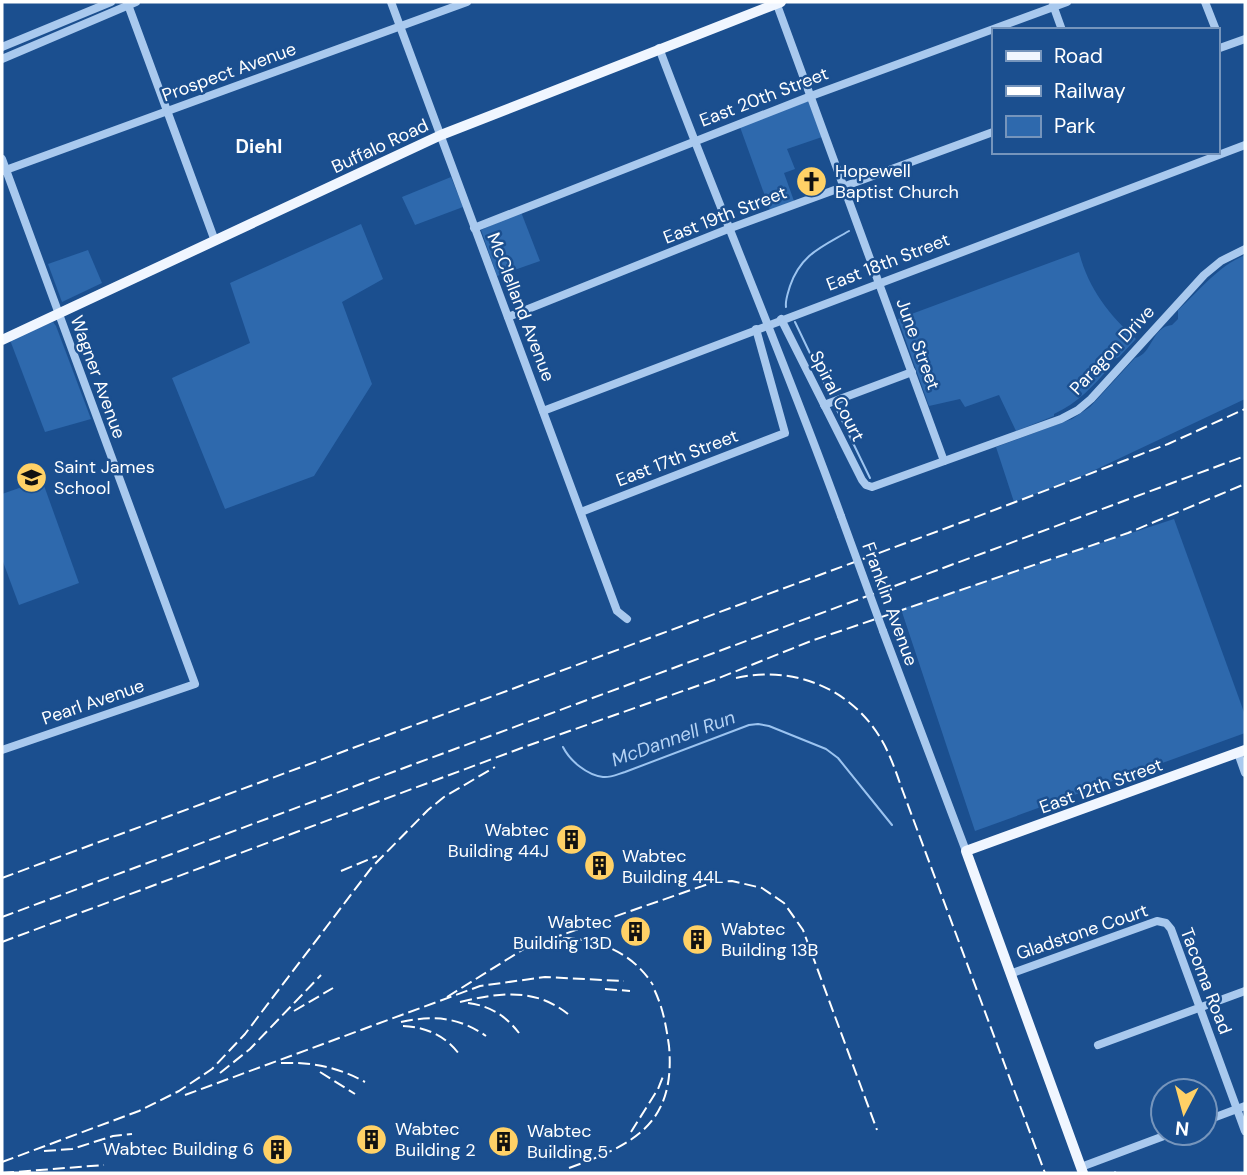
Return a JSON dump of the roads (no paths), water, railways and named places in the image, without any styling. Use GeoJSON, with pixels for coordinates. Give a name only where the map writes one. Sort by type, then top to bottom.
{"type":"FeatureCollection","features":[{"type":"Feature","properties":{"kind":"main road","name":"Buffalo Road"},"geometry":{"type":"LineString","coordinates":[[2,340],[441,135],[778,2]]}},
{"type":"Feature","properties":{"kind":"main road","name":"East 12th Street"},"geometry":{"type":"LineString","coordinates":[[966,851],[1242,752]]}},
{"type":"Feature","properties":{"kind":"main road","name":"Franklin Avenue"},"geometry":{"type":"LineString","coordinates":[[966,851],[1082,1170]]}},
{"type":"Feature","properties":{"kind":"street"},"geometry":{"type":"LineString","coordinates":[[2,47],[111,2]]}},
{"type":"Feature","properties":{"kind":"street","name":"McClelland Avenue"},"geometry":{"type":"LineString","coordinates":[[391,2],[618,611],[627,619]]}},
{"type":"Feature","properties":{"kind":"street","name":"Prospect Avenue"},"geometry":{"type":"LineString","coordinates":[[4,171],[467,2]]}},
{"type":"Feature","properties":{"kind":"street","name":"June Street"},"geometry":{"type":"LineString","coordinates":[[778,2],[944,461]]}},
{"type":"Feature","properties":{"kind":"street","name":"East 20th Street"},"geometry":{"type":"LineString","coordinates":[[474,228],[811,96],[1053,4],[1067,2]]}},
{"type":"Feature","properties":{"kind":"street"},"geometry":{"type":"LineString","coordinates":[[1205,2],[1216,28]]}},
{"type":"Feature","properties":{"kind":"street"},"geometry":{"type":"LineString","coordinates":[[2,59],[131,3],[215,241]]}},
{"type":"Feature","properties":{"kind":"street"},"geometry":{"type":"LineString","coordinates":[[1053,4],[1061,28]]}},
{"type":"Feature","properties":{"kind":"street"},"geometry":{"type":"LineString","coordinates":[[1220,48],[1245,39]]}},
{"type":"Feature","properties":{"kind":"street","name":"Franklin Avenue"},"geometry":{"type":"LineString","coordinates":[[659,48],[728,229],[769,323],[966,851]]}},
{"type":"Feature","properties":{"kind":"street","name":"East 19th Street"},"geometry":{"type":"LineString","coordinates":[[508,317],[728,229],[992,132]]}},
{"type":"Feature","properties":{"kind":"street","name":"East 18th Street"},"geometry":{"type":"LineString","coordinates":[[543,411],[769,323],[1245,145]]}},
{"type":"Feature","properties":{"kind":"street","name":"Wagner Avenue"},"geometry":{"type":"LineString","coordinates":[[2,159],[4,171],[195,684]]}},
{"type":"Feature","properties":{"kind":"street","name":"Paragon Drive"},"geometry":{"type":"LineString","coordinates":[[866,485],[874,486],[1061,419],[1078,410],[1203,275],[1221,261],[1245,249]]}},
{"type":"Feature","properties":{"kind":"street","name":"Spiral Court"},"geometry":{"type":"LineString","coordinates":[[781,319],[866,485]]}},
{"type":"Feature","properties":{"kind":"street","name":"East 17th Street"},"geometry":{"type":"LineString","coordinates":[[581,512],[785,433],[755,329]]}},
{"type":"Feature","properties":{"kind":"street"},"geometry":{"type":"LineString","coordinates":[[824,405],[912,372]]}},
{"type":"Feature","properties":{"kind":"street","name":"Pearl Avenue"},"geometry":{"type":"LineString","coordinates":[[2,750],[195,684]]}},
{"type":"Feature","properties":{"kind":"street"},"geometry":{"type":"LineString","coordinates":[[1242,752],[1245,773]]}},
{"type":"Feature","properties":{"kind":"street","name":"Gladstone Court"},"geometry":{"type":"LineString","coordinates":[[1010,974],[1157,921],[1165,923]]}},
{"type":"Feature","properties":{"kind":"street","name":"Tacoma Road"},"geometry":{"type":"LineString","coordinates":[[1165,923],[1171,929],[1241,1107],[1245,1131]]}},
{"type":"Feature","properties":{"kind":"street"},"geometry":{"type":"LineString","coordinates":[[1098,1045],[1245,991]]}},
{"type":"Feature","properties":{"kind":"street"},"geometry":{"type":"LineString","coordinates":[[1219,1116],[1241,1107]]}},
{"type":"Feature","properties":{"kind":"street"},"geometry":{"type":"LineString","coordinates":[[1082,1170],[1149,1142]]}},
{"type":"Feature","properties":{"kind":"waterway"},"geometry":{"type":"LineString","coordinates":[[786,307],[790,286],[800,266],[814,252],[849,231]]}},
{"type":"Feature","properties":{"kind":"waterway"},"geometry":{"type":"LineString","coordinates":[[795,322],[828,391]]}},
{"type":"Feature","properties":{"kind":"waterway"},"geometry":{"type":"LineString","coordinates":[[837,410],[870,478]]}},
{"type":"Feature","properties":{"kind":"waterway","name":"McDannell Run"},"geometry":{"type":"LineString","coordinates":[[563,747],[585,770],[597,776],[608,777],[749,725],[769,726],[826,749],[838,758],[892,825]]}},
{"type":"Feature","properties":{"kind":"railway"},"geometry":{"type":"LineString","coordinates":[[2,878],[968,520],[1168,444],[1245,409]]}},
{"type":"Feature","properties":{"kind":"railway"},"geometry":{"type":"LineString","coordinates":[[2,917],[1245,456]]}},
{"type":"Feature","properties":{"kind":"railway"},"geometry":{"type":"LineString","coordinates":[[2,942],[527,746],[714,680],[811,641],[1128,533],[1245,484]]}},
{"type":"Feature","properties":{"kind":"railway"},"geometry":{"type":"LineString","coordinates":[[736,678],[778,675],[819,684],[854,706],[881,739],[895,770],[1045,1173]]}},
{"type":"Feature","properties":{"kind":"railway"},"geometry":{"type":"LineString","coordinates":[[2,1162],[139,1111],[179,1091],[212,1069],[245,1034],[372,867],[428,810],[444,797],[495,767]]}},
{"type":"Feature","properties":{"kind":"railway"},"geometry":{"type":"LineString","coordinates":[[341,871],[377,856]]}},
{"type":"Feature","properties":{"kind":"railway"},"geometry":{"type":"LineString","coordinates":[[447,997],[527,947],[714,882],[732,881],[762,888],[784,903],[803,930],[877,1130]]}},
{"type":"Feature","properties":{"kind":"railway"},"geometry":{"type":"LineString","coordinates":[[563,938],[589,941],[614,950],[636,964],[653,985]]}},
{"type":"Feature","properties":{"kind":"railway"},"geometry":{"type":"LineString","coordinates":[[220,1073],[250,1049],[321,975]]}},
{"type":"Feature","properties":{"kind":"railway"},"geometry":{"type":"LineString","coordinates":[[185,1095],[480,986],[545,977],[624,981]]}},
{"type":"Feature","properties":{"kind":"railway"},"geometry":{"type":"LineString","coordinates":[[294,1011],[333,988]]}},
{"type":"Feature","properties":{"kind":"railway"},"geometry":{"type":"LineString","coordinates":[[605,989],[630,991]]}},
{"type":"Feature","properties":{"kind":"railway"},"geometry":{"type":"LineString","coordinates":[[569,1168],[631,1140],[646,1128],[657,1113],[665,1095],[669,1073],[669,1046],[664,1017],[654,989]]}},
{"type":"Feature","properties":{"kind":"railway"},"geometry":{"type":"LineString","coordinates":[[460,1002],[516,994],[542,999],[568,1014]]}},
{"type":"Feature","properties":{"kind":"railway"},"geometry":{"type":"LineString","coordinates":[[468,1003],[496,1012],[519,1033]]}},
{"type":"Feature","properties":{"kind":"railway"},"geometry":{"type":"LineString","coordinates":[[401,1022],[445,1019],[466,1025],[486,1036]]}},
{"type":"Feature","properties":{"kind":"railway"},"geometry":{"type":"LineString","coordinates":[[403,1026],[420,1028],[435,1034],[448,1042],[459,1054]]}},
{"type":"Feature","properties":{"kind":"railway"},"geometry":{"type":"LineString","coordinates":[[281,1063],[324,1066],[365,1082]]}},
{"type":"Feature","properties":{"kind":"railway"},"geometry":{"type":"LineString","coordinates":[[320,1072],[355,1094]]}},
{"type":"Feature","properties":{"kind":"railway"},"geometry":{"type":"LineString","coordinates":[[631,1132],[658,1089],[664,1074]]}},
{"type":"Feature","properties":{"kind":"railway"},"geometry":{"type":"LineString","coordinates":[[44,1151],[72,1149],[113,1136],[132,1134]]}},
{"type":"Feature","properties":{"kind":"railway"},"geometry":{"type":"LineString","coordinates":[[2,1173],[104,1165]]}},
{"type":"Feature","properties":{"kind":"place","name":"Hopewell Baptist Church"},"geometry":{"type":"Point","coordinates":[812,181]}},
{"type":"Feature","properties":{"kind":"place","name":"Saint James School"},"geometry":{"type":"Point","coordinates":[31,477]}},
{"type":"Feature","properties":{"kind":"place","name":"Wabtec Building 44J"},"geometry":{"type":"Point","coordinates":[572,840]}},
{"type":"Feature","properties":{"kind":"place","name":"Wabtec Building 44L"},"geometry":{"type":"Point","coordinates":[599,866]}},
{"type":"Feature","properties":{"kind":"place","name":"Wabtec Building 13D"},"geometry":{"type":"Point","coordinates":[635,932]}},
{"type":"Feature","properties":{"kind":"place","name":"Wabtec Building 13B"},"geometry":{"type":"Point","coordinates":[698,939]}},
{"type":"Feature","properties":{"kind":"place","name":"Wabtec Building 2"},"geometry":{"type":"Point","coordinates":[372,1139]}},
{"type":"Feature","properties":{"kind":"place","name":"Wabtec Building 5"},"geometry":{"type":"Point","coordinates":[504,1141]}},
{"type":"Feature","properties":{"kind":"place","name":"Wabtec Building 6"},"geometry":{"type":"Point","coordinates":[277,1149]}},
{"type":"Feature","properties":{"kind":"district","name":"Diehl"},"geometry":{"type":"Point","coordinates":[259,146]}}]}
